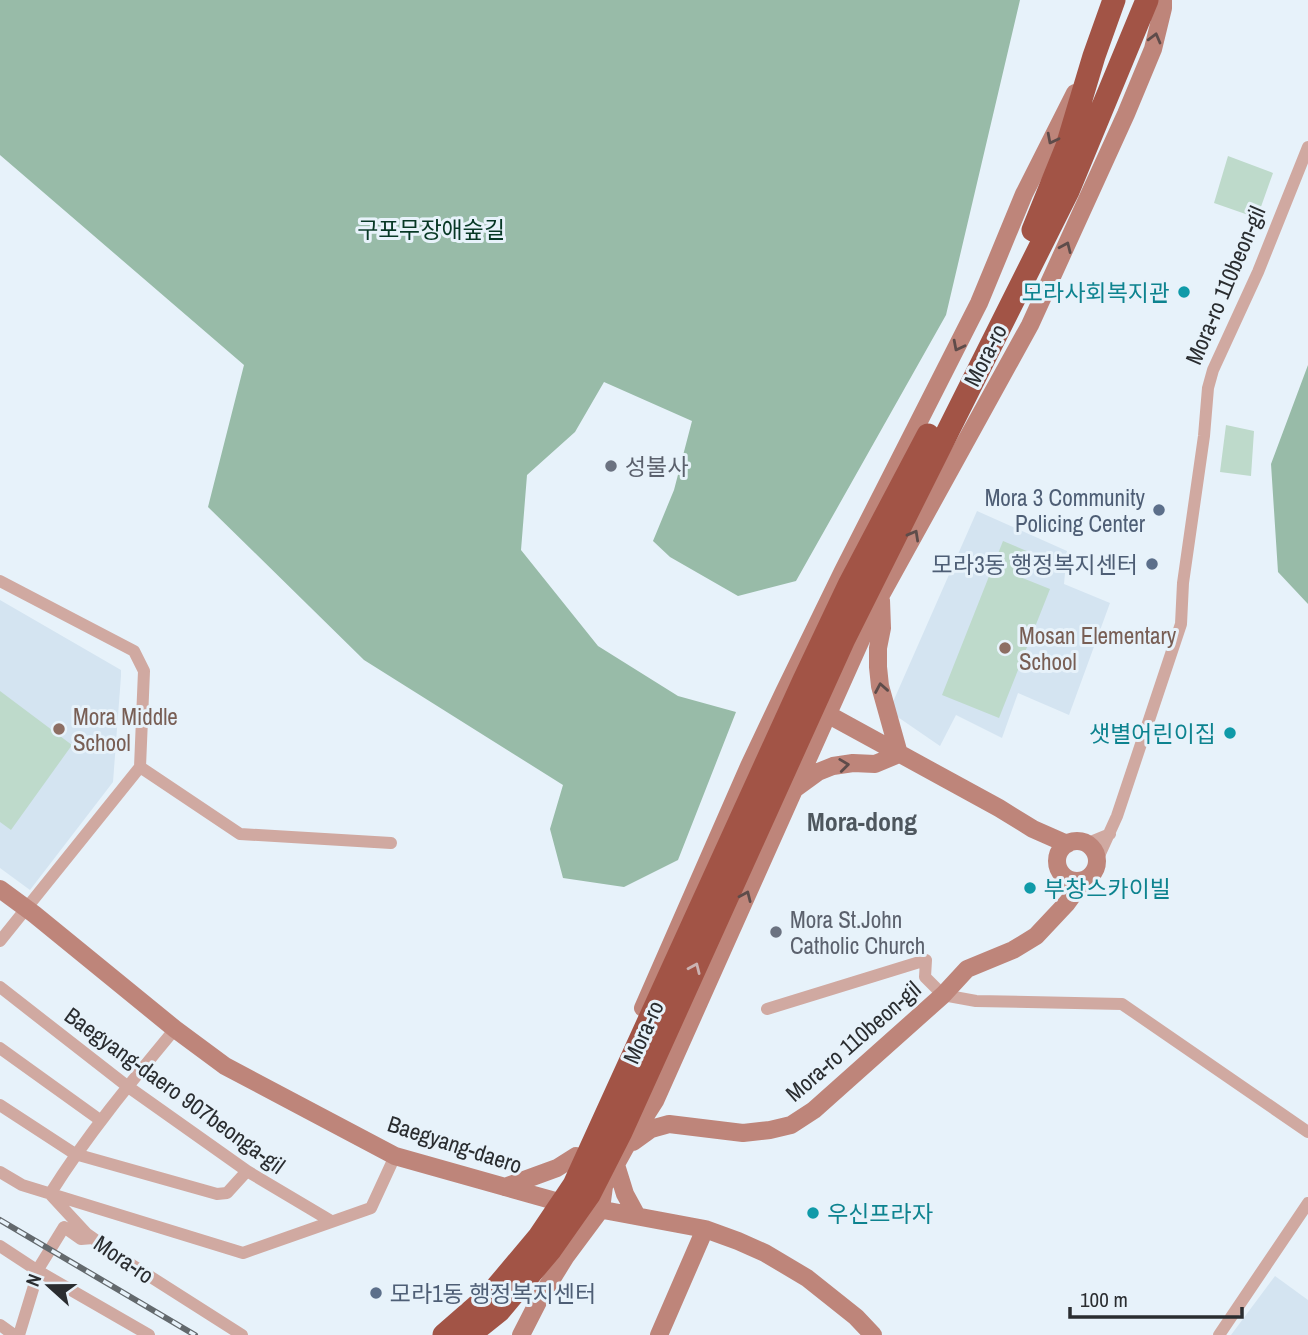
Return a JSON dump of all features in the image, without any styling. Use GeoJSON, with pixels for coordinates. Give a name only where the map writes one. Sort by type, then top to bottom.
{"type":"FeatureCollection","features":[{"type":"Feature","properties":{"kind":"highway","name":"Mora-ro"},"geometry":{"type":"LineString","coordinates":[[470,1335],[499,1311],[551,1249],[589,1195],[621,1132],[838,652],[888,529],[1027,245],[1067,146],[1114,0]]}},
{"type":"Feature","properties":{"kind":"highway","name":"Mora-ro"},"geometry":{"type":"LineString","coordinates":[[441,1335],[491,1294],[539,1237],[574,1185],[804,680],[888,529],[1068,191],[1147,0]]}},
{"type":"Feature","properties":{"kind":"main road","name":"Mora-ro"},"geometry":{"type":"LineString","coordinates":[[521,1335],[540,1298],[594,1209],[625,1148],[655,1101],[881,595],[1030,325],[1153,49],[1163,0]]}},
{"type":"Feature","properties":{"kind":"main road","name":"Mora-ro"},"geometry":{"type":"LineString","coordinates":[[441,1335],[507,1267],[555,1201],[784,692],[979,303],[1024,194],[1094,56]]}},
{"type":"Feature","properties":{"kind":"main road"},"geometry":{"type":"LineString","coordinates":[[881,595],[882,628],[878,648],[880,686],[899,754]]}},
{"type":"Feature","properties":{"kind":"main road"},"geometry":{"type":"LineString","coordinates":[[784,692],[1033,829],[1062,850],[1058,866],[1062,874],[1074,879]]}},
{"type":"Feature","properties":{"kind":"main road"},"geometry":{"type":"LineString","coordinates":[[794,789],[818,772],[833,766],[875,764],[899,754]]}},
{"type":"Feature","properties":{"kind":"main road","name":"Mora-ro 110beon-gil"},"geometry":{"type":"LineString","coordinates":[[669,1124],[743,1133],[791,1125],[814,1110],[943,995],[967,969],[1013,950],[1036,936],[1057,900],[1074,879],[1093,874],[1097,866],[1093,851],[1077,841],[1062,850]]}},
{"type":"Feature","properties":{"kind":"main road","name":"Baegyang-daero"},"geometry":{"type":"LineString","coordinates":[[0,889],[225,1066],[395,1156],[555,1201],[705,1229],[765,1253],[807,1278],[856,1317],[873,1335]]}},
{"type":"Feature","properties":{"kind":"main road"},"geometry":{"type":"LineString","coordinates":[[628,1041],[648,1029],[662,1028],[677,1040],[678,1047]]}},
{"type":"Feature","properties":{"kind":"main road"},"geometry":{"type":"LineString","coordinates":[[625,1148],[651,1129],[669,1124],[655,1101]]}},
{"type":"Feature","properties":{"kind":"main road"},"geometry":{"type":"LineString","coordinates":[[505,1187],[557,1168],[576,1156]]}},
{"type":"Feature","properties":{"kind":"main road"},"geometry":{"type":"LineString","coordinates":[[616,1165],[625,1194],[638,1216]]}},
{"type":"Feature","properties":{"kind":"main road","name":"Mora-ro"},"geometry":{"type":"LineString","coordinates":[[483,1335],[528,1294],[594,1209]]}},
{"type":"Feature","properties":{"kind":"main road"},"geometry":{"type":"LineString","coordinates":[[659,1335],[705,1229]]}},
{"type":"Feature","properties":{"kind":"street","name":"Mora-ro 110beon-gil"},"geometry":{"type":"LineString","coordinates":[[1093,851],[1110,834],[1181,624],[1182,583],[1208,388],[1213,370],[1258,272],[1308,147]]}},
{"type":"Feature","properties":{"kind":"street"},"geometry":{"type":"LineString","coordinates":[[0,581],[134,651],[144,671],[140,767],[0,941]]}},
{"type":"Feature","properties":{"kind":"street"},"geometry":{"type":"LineString","coordinates":[[140,767],[240,834],[391,843]]}},
{"type":"Feature","properties":{"kind":"street","name":"Mora-ro 110beon-gil"},"geometry":{"type":"LineString","coordinates":[[767,1009],[926,960],[925,977],[943,995],[976,1001],[1122,1004],[1308,1132]]}},
{"type":"Feature","properties":{"kind":"street","name":"Baegyang-daero 907beonga-gil"},"geometry":{"type":"LineString","coordinates":[[0,987],[127,1086],[247,1171],[331,1221]]}},
{"type":"Feature","properties":{"kind":"street"},"geometry":{"type":"LineString","coordinates":[[50,1194],[100,1120],[175,1028]]}},
{"type":"Feature","properties":{"kind":"street"},"geometry":{"type":"LineString","coordinates":[[0,1048],[100,1120]]}},
{"type":"Feature","properties":{"kind":"street"},"geometry":{"type":"LineString","coordinates":[[0,1105],[75,1154],[217,1194],[228,1193],[247,1171]]}},
{"type":"Feature","properties":{"kind":"street"},"geometry":{"type":"LineString","coordinates":[[0,1172],[22,1185],[243,1253],[371,1208],[395,1156]]}},
{"type":"Feature","properties":{"kind":"street","name":"Mora-ro"},"geometry":{"type":"LineString","coordinates":[[50,1194],[87,1234],[242,1335]]}},
{"type":"Feature","properties":{"kind":"street"},"geometry":{"type":"LineString","coordinates":[[1219,1335],[1308,1203]]}},
{"type":"Feature","properties":{"kind":"street"},"geometry":{"type":"LineString","coordinates":[[19,1335],[40,1265],[64,1227],[81,1239],[93,1238]]}},
{"type":"Feature","properties":{"kind":"street"},"geometry":{"type":"LineString","coordinates":[[0,1246],[149,1335]]}},
{"type":"Feature","properties":{"kind":"street"},"geometry":{"type":"LineString","coordinates":[[0,1325],[14,1335]]}},
{"type":"Feature","properties":{"kind":"shaded area","name":"Mosan Elementary School"},"geometry":{"type":"Polygon","coordinates":[[[977,511],[1067,551],[1064,584],[1110,603],[1069,715],[1018,693],[1002,738],[956,715],[940,746],[889,711],[977,511]]]}},
{"type":"Feature","properties":{"kind":"shaded area","name":"Mora Middle School"},"geometry":{"type":"Polygon","coordinates":[[[0,600],[121,670],[113,782],[30,890],[0,868],[0,600]]]}},
{"type":"Feature","properties":{"kind":"shaded area"},"geometry":{"type":"Polygon","coordinates":[[[1275,1276],[1308,1300],[1308,1335],[1231,1335],[1275,1276]]]}},
{"type":"Feature","properties":{"kind":"green space","name":"구포무장애숲길"},"geometry":{"type":"Polygon","coordinates":[[[0,0],[1020,0],[946,315],[796,581],[738,596],[670,557],[653,541],[674,490],[692,421],[604,382],[575,432],[527,475],[521,550],[598,646],[678,696],[736,712],[678,860],[624,887],[563,878],[550,829],[563,785],[364,660],[208,507],[244,365],[0,155],[0,0]]]}},
{"type":"Feature","properties":{"kind":"green space"},"geometry":{"type":"Polygon","coordinates":[[[1228,156],[1273,173],[1257,218],[1214,203],[1228,156]]]}},
{"type":"Feature","properties":{"kind":"green space"},"geometry":{"type":"Polygon","coordinates":[[[1308,365],[1308,604],[1278,572],[1271,464],[1308,365]]]}},
{"type":"Feature","properties":{"kind":"green space"},"geometry":{"type":"Polygon","coordinates":[[[1226,425],[1254,431],[1251,476],[1220,472],[1226,425]]]}},
{"type":"Feature","properties":{"kind":"green space"},"geometry":{"type":"Polygon","coordinates":[[[1003,541],[1029,552],[1020,577],[1050,589],[999,718],[942,695],[1003,541]]]}},
{"type":"Feature","properties":{"kind":"green space"},"geometry":{"type":"Polygon","coordinates":[[[0,691],[72,745],[11,830],[0,822],[0,691]]]}},
{"type":"Feature","properties":{"kind":"railway"},"geometry":{"type":"LineString","coordinates":[[0,1220],[195,1335]]}},
{"type":"Feature","properties":{"kind":"place","name":"모라사회복지관"},"geometry":{"type":"Point","coordinates":[1184,292]}},
{"type":"Feature","properties":{"kind":"place","name":"성불사"},"geometry":{"type":"Point","coordinates":[611,466]}},
{"type":"Feature","properties":{"kind":"place","name":"Mora 3 Community Policing Center"},"geometry":{"type":"Point","coordinates":[1159,510]}},
{"type":"Feature","properties":{"kind":"place","name":"모라3동 행정복지센터"},"geometry":{"type":"Point","coordinates":[1152,564]}},
{"type":"Feature","properties":{"kind":"place","name":"Mosan Elementary School"},"geometry":{"type":"Point","coordinates":[1005,648]}},
{"type":"Feature","properties":{"kind":"place","name":"Mora Middle School"},"geometry":{"type":"Point","coordinates":[59,729]}},
{"type":"Feature","properties":{"kind":"place","name":"샛별어린이집"},"geometry":{"type":"Point","coordinates":[1230,733]}},
{"type":"Feature","properties":{"kind":"place","name":"부창스카이빌"},"geometry":{"type":"Point","coordinates":[1030,888]}},
{"type":"Feature","properties":{"kind":"place","name":"Mora St.John Catholic Church"},"geometry":{"type":"Point","coordinates":[776,932]}},
{"type":"Feature","properties":{"kind":"place","name":"우신프라자"},"geometry":{"type":"Point","coordinates":[813,1213]}},
{"type":"Feature","properties":{"kind":"place","name":"모라1동 행정복지센터"},"geometry":{"type":"Point","coordinates":[376,1293]}},
{"type":"Feature","properties":{"kind":"district","name":"Mora-dong"},"geometry":{"type":"Point","coordinates":[862,821]}}]}
